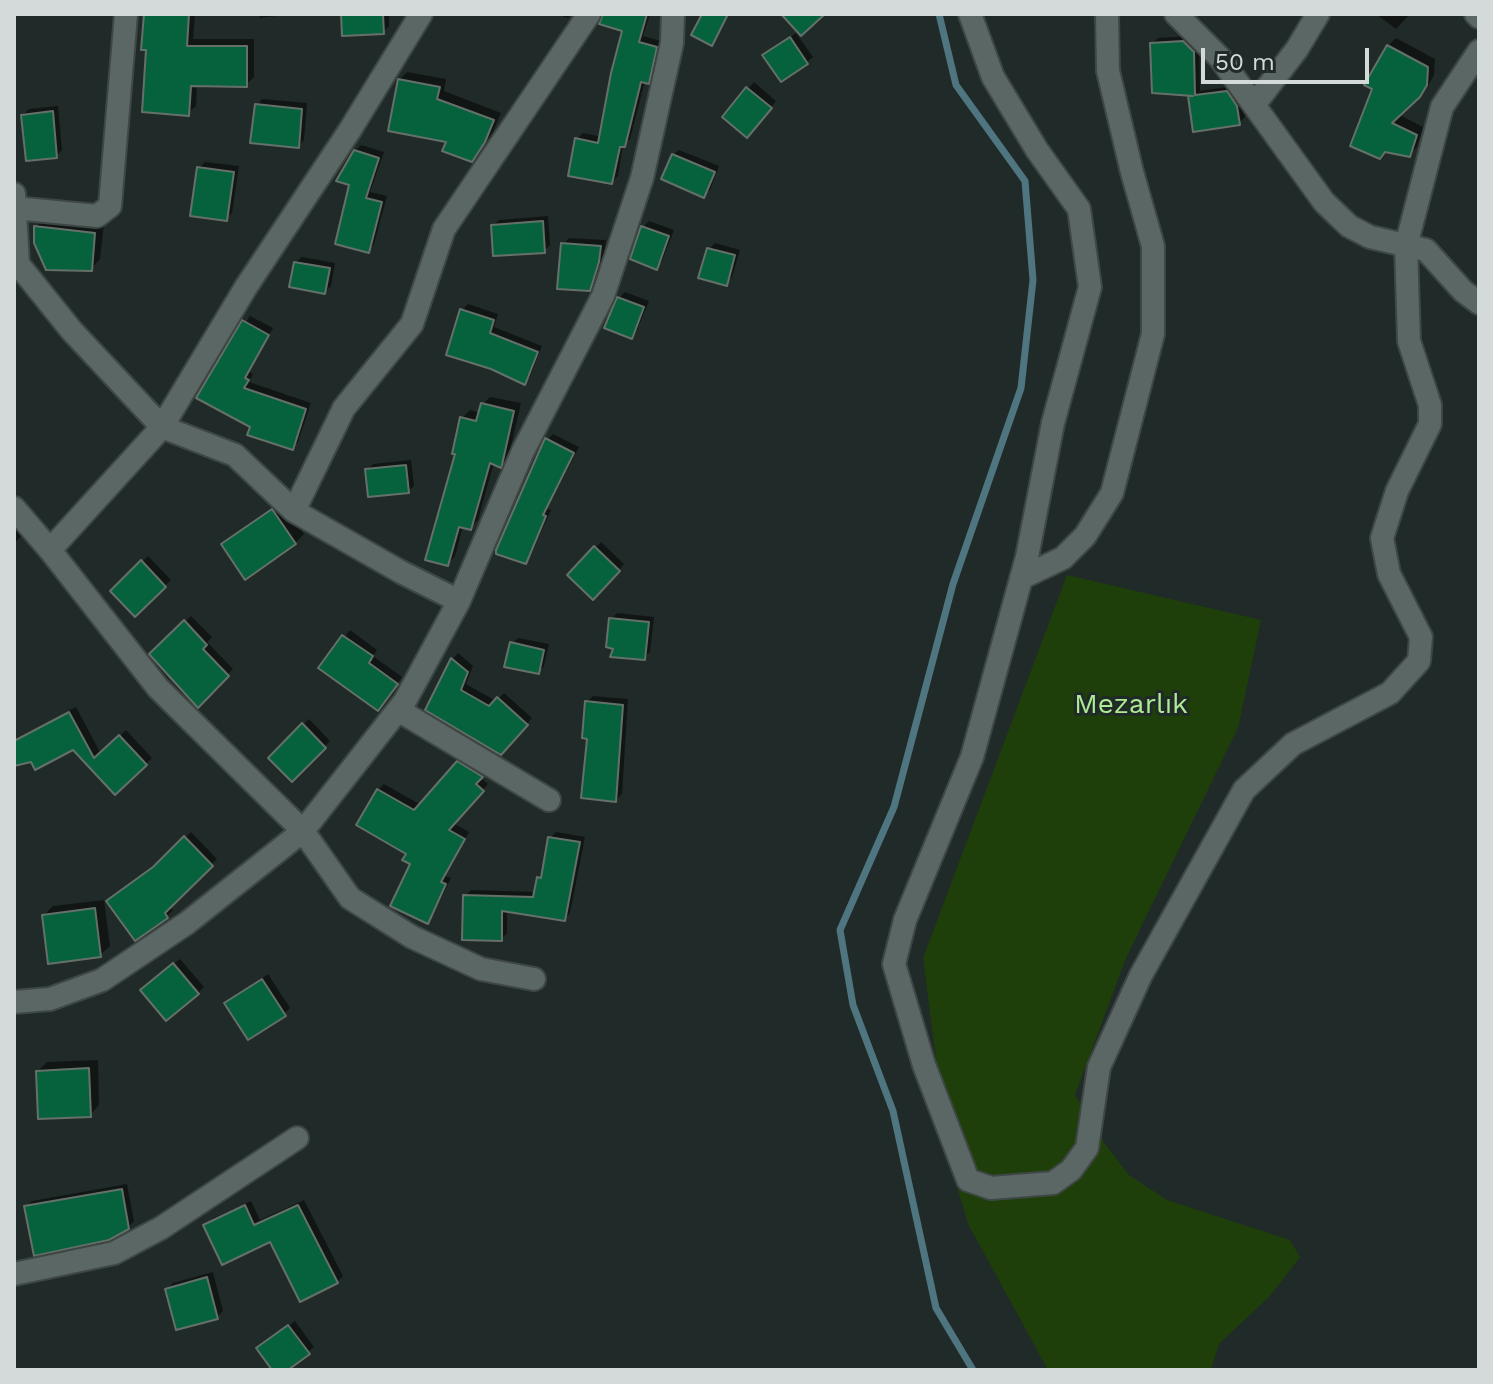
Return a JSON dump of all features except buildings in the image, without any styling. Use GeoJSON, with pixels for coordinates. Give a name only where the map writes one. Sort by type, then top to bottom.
{"type":"FeatureCollection","features":[{"type":"Feature","properties":{"kind":"street"},"geometry":{"type":"LineString","coordinates":[[126,14],[110,206],[97,216],[15,204],[18,264],[72,331],[162,427],[235,455],[294,511],[459,601]]}},
{"type":"Feature","properties":{"kind":"street"},"geometry":{"type":"LineString","coordinates":[[50,550],[162,427],[246,287],[350,130],[421,14]]}},
{"type":"Feature","properties":{"kind":"street"},"geometry":{"type":"LineString","coordinates":[[294,511],[344,408],[412,324],[444,229],[589,14]]}},
{"type":"Feature","properties":{"kind":"street"},"geometry":{"type":"LineString","coordinates":[[14,1002],[50,999],[102,980],[187,923],[303,831],[398,710],[459,601],[523,451],[603,296],[642,178],[672,43],[673,14]]}},
{"type":"Feature","properties":{"kind":"street"},"geometry":{"type":"LineString","coordinates":[[970,14],[993,77],[1037,150],[1079,209],[1090,287],[1053,423],[1021,578],[972,757],[905,920],[894,964],[924,1065],[968,1180],[991,1188],[1053,1183],[1071,1170],[1087,1148],[1099,1067],[1141,975],[1244,790],[1293,744],[1390,693],[1419,661],[1421,637],[1389,574],[1382,538],[1397,491],[1430,424],[1430,405],[1409,341],[1406,246],[1442,107],[1479,51]]}},
{"type":"Feature","properties":{"kind":"street"},"geometry":{"type":"LineString","coordinates":[[1021,578],[1063,558],[1085,536],[1112,493],[1153,334],[1153,246],[1108,71],[1107,14]]}},
{"type":"Feature","properties":{"kind":"street"},"geometry":{"type":"LineString","coordinates":[[1176,14],[1220,58],[1324,202],[1349,226],[1370,237],[1426,250],[1474,290]]}},
{"type":"Feature","properties":{"kind":"street"},"geometry":{"type":"LineString","coordinates":[[1254,105],[1297,49],[1318,14]]}},
{"type":"Feature","properties":{"kind":"street"},"geometry":{"type":"LineString","coordinates":[[14,508],[158,688],[303,831],[350,898],[412,937],[481,969],[534,979]]}},
{"type":"Feature","properties":{"kind":"street"},"geometry":{"type":"LineString","coordinates":[[398,710],[549,800]]}},
{"type":"Feature","properties":{"kind":"street"},"geometry":{"type":"LineString","coordinates":[[14,1274],[114,1253],[161,1228],[297,1138]]}},
{"type":"Feature","properties":{"kind":"green space","name":"Mezarlık"},"geometry":{"type":"Polygon","coordinates":[[[1067,575],[1261,620],[1238,728],[1126,958],[1075,1095],[1129,1175],[1167,1200],[1290,1240],[1300,1257],[1270,1296],[1219,1344],[1211,1370],[1048,1370],[968,1224],[949,1159],[923,958],[1067,575]]]}},
{"type":"Feature","properties":{"kind":"waterway"},"geometry":{"type":"LineString","coordinates":[[939,14],[956,85],[1025,181],[1033,280],[1021,388],[953,584],[894,807],[840,930],[853,1005],[893,1111],[936,1308],[973,1370]]}}]}
